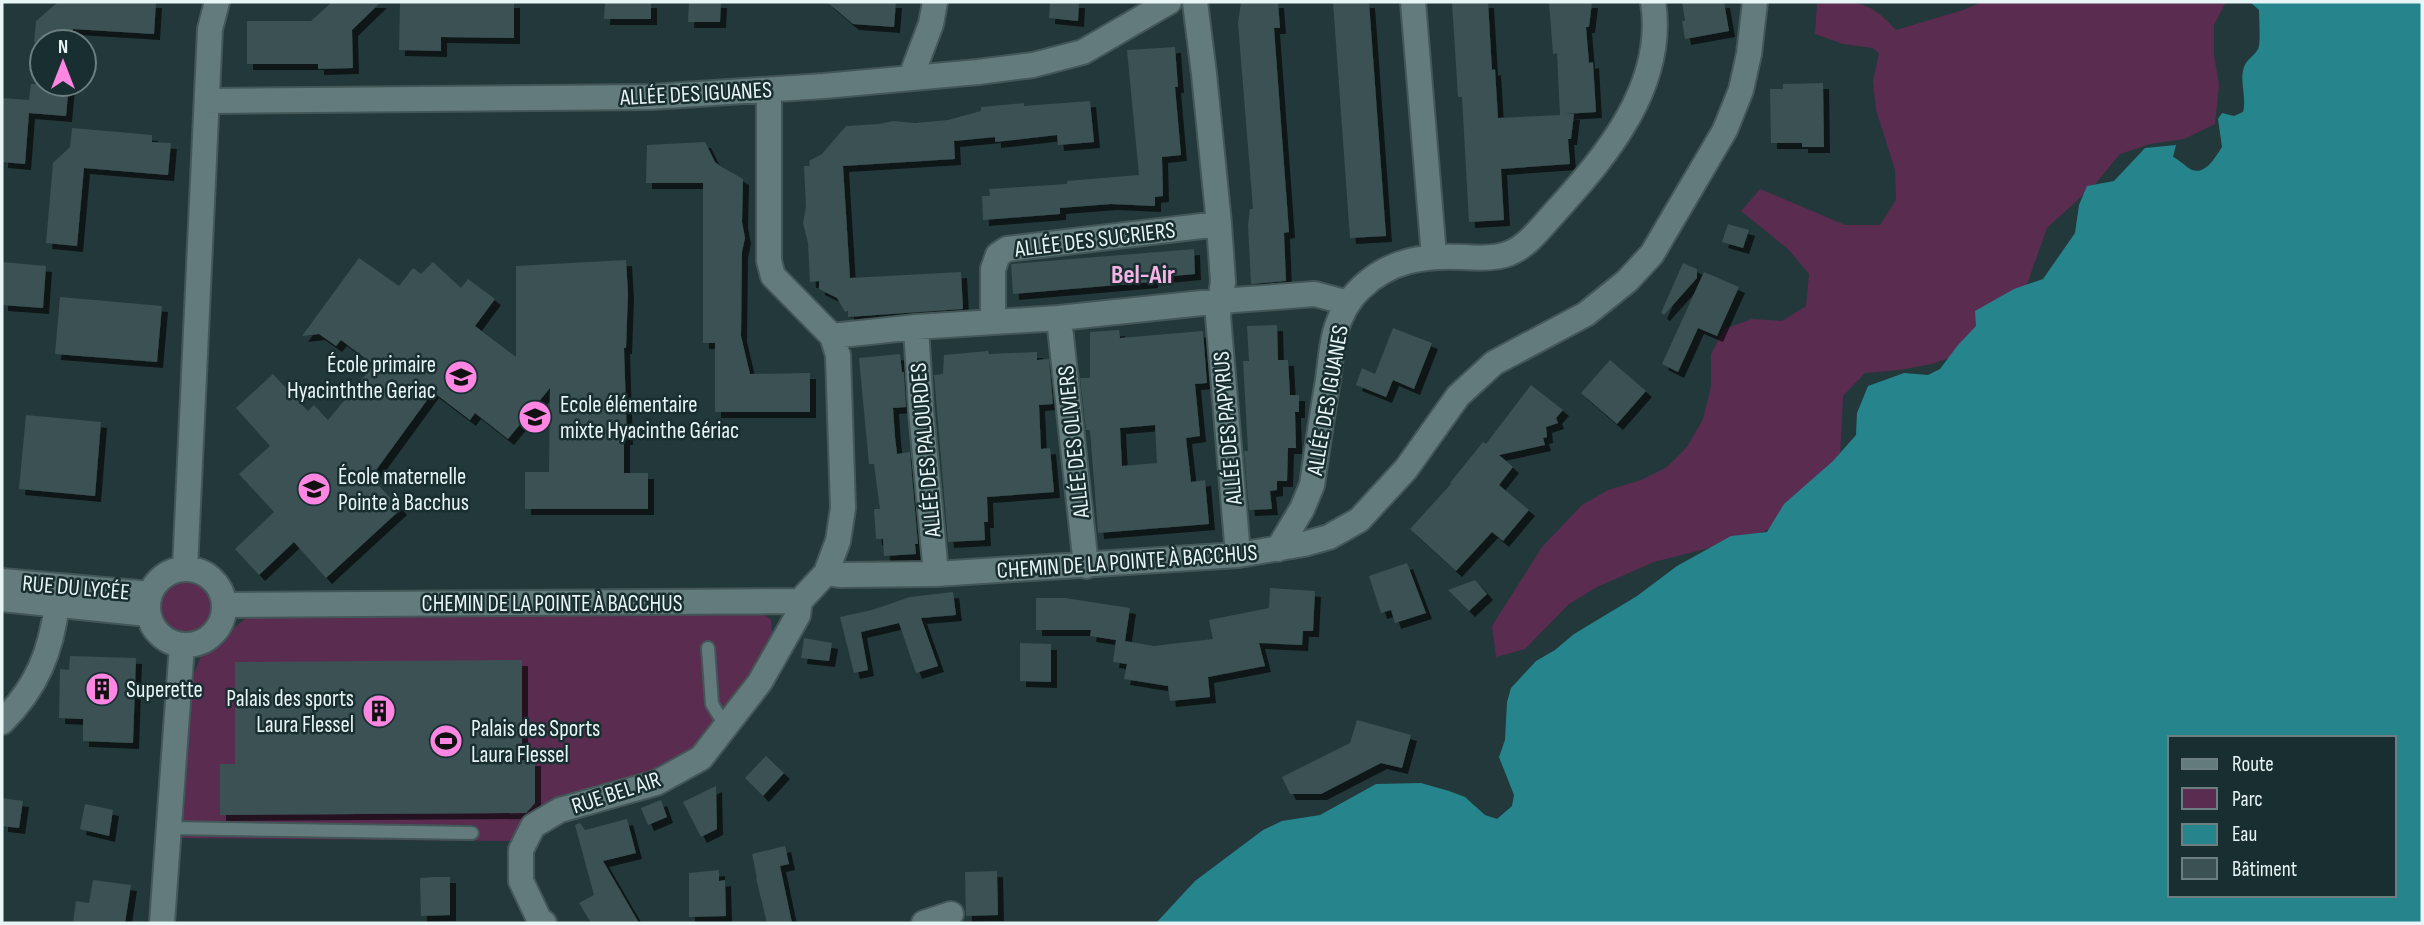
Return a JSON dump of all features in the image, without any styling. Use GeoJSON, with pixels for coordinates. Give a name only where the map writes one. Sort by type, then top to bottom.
{"type":"FeatureCollection","features":[{"type":"Feature","properties":{"kind":"street"},"geometry":{"type":"LineString","coordinates":[[185,569],[210,29],[217,2]]}},
{"type":"Feature","properties":{"kind":"street"},"geometry":{"type":"LineString","coordinates":[[911,77],[931,24],[935,2]]}},
{"type":"Feature","properties":{"kind":"street","name":"ALLÉE DES IGUANES"},"geometry":{"type":"LineString","coordinates":[[207,101],[651,97],[978,72],[1033,65],[1083,52],[1169,2]]}},
{"type":"Feature","properties":{"kind":"street","name":"ALLÉE DES PAPYRUS"},"geometry":{"type":"LineString","coordinates":[[1195,2],[1219,223],[1223,282],[1218,316],[1238,555]]}},
{"type":"Feature","properties":{"kind":"street"},"geometry":{"type":"LineString","coordinates":[[1413,2],[1434,256]]}},
{"type":"Feature","properties":{"kind":"street","name":"ALLÉE DES IGUANES"},"geometry":{"type":"LineString","coordinates":[[1278,549],[1302,509],[1312,485],[1335,331],[1348,303],[1361,287],[1397,263],[1434,256],[1479,258],[1510,254],[1531,239],[1586,178],[1629,117],[1647,74],[1654,30],[1653,2]]}},
{"type":"Feature","properties":{"kind":"street","name":"CHEMIN DE LA POINTE À BACCHUS"},"geometry":{"type":"LineString","coordinates":[[826,573],[936,574],[1238,555],[1329,537],[1359,520],[1406,469],[1458,396],[1494,363],[1586,314],[1627,281],[1652,254],[1729,120],[1741,90],[1755,2]]}},
{"type":"Feature","properties":{"kind":"street"},"geometry":{"type":"LineString","coordinates":[[769,90],[769,261],[773,276],[832,336],[838,355],[843,508],[838,541],[826,573],[800,601]]}},
{"type":"Feature","properties":{"kind":"street","name":"ALLÉE DES SUCRIERS"},"geometry":{"type":"LineString","coordinates":[[993,322],[993,269],[998,255],[1007,249],[1219,223]]}},
{"type":"Feature","properties":{"kind":"street"},"geometry":{"type":"LineString","coordinates":[[832,336],[1315,294],[1348,303]]}},
{"type":"Feature","properties":{"kind":"street","name":"ALLÉE DES OLIVIERS"},"geometry":{"type":"LineString","coordinates":[[1059,317],[1086,566]]}},
{"type":"Feature","properties":{"kind":"street","name":"ALLÉE DES PALOURDES"},"geometry":{"type":"LineString","coordinates":[[916,327],[936,574]]}},
{"type":"Feature","properties":{"kind":"street"},"geometry":{"type":"LineString","coordinates":[[185,569],[204,574],[211,579],[222,595],[224,605],[217,629],[208,638],[195,644],[182,645],[173,643],[156,632],[149,604],[158,581],[170,573],[185,569]]}},
{"type":"Feature","properties":{"kind":"street","name":"RUE DU LYCÉE"},"geometry":{"type":"LineString","coordinates":[[2,581],[149,604]]}},
{"type":"Feature","properties":{"kind":"street","name":"RUE DU LYCÉE"},"geometry":{"type":"LineString","coordinates":[[2,598],[58,604],[149,604]]}},
{"type":"Feature","properties":{"kind":"street","name":"CHEMIN DE LA POINTE À BACCHUS"},"geometry":{"type":"LineString","coordinates":[[224,605],[800,601]]}},
{"type":"Feature","properties":{"kind":"street","name":"RUE BEL AIR"},"geometry":{"type":"LineString","coordinates":[[539,922],[521,881],[521,850],[533,826],[560,810],[656,783],[701,758],[760,682],[798,615],[800,601]]}},
{"type":"Feature","properties":{"kind":"street"},"geometry":{"type":"LineString","coordinates":[[2,722],[31,689],[41,667],[58,604]]}},
{"type":"Feature","properties":{"kind":"street"},"geometry":{"type":"LineString","coordinates":[[162,923],[182,645]]}},
{"type":"Feature","properties":{"kind":"street"},"geometry":{"type":"LineString","coordinates":[[923,923],[951,914]]}},
{"type":"Feature","properties":{"kind":"lane"},"geometry":{"type":"LineString","coordinates":[[708,648],[712,704],[726,727]]}},
{"type":"Feature","properties":{"kind":"lane"},"geometry":{"type":"LineString","coordinates":[[169,828],[472,833]]}},
{"type":"Feature","properties":{"kind":"green space"},"geometry":{"type":"Polygon","coordinates":[[[1831,2],[1868,7],[1896,30],[1982,2],[2226,2],[2214,25],[2214,55],[2219,85],[2215,124],[2184,139],[2150,144],[2120,154],[2096,183],[2047,228],[2026,287],[1963,353],[1932,364],[1865,373],[1843,396],[1840,459],[1781,523],[1752,537],[1654,562],[1597,587],[1569,604],[1525,649],[1496,657],[1492,626],[1542,547],[1582,505],[1608,490],[1641,480],[1667,467],[1687,447],[1703,419],[1711,386],[1711,354],[1724,329],[1752,319],[1782,321],[1806,306],[1809,274],[1788,249],[1741,211],[1760,189],[1845,225],[1880,225],[1896,200],[1895,170],[1876,110],[1873,81],[1879,53],[1872,48],[1843,44],[1815,34],[1817,4],[1831,2]]]}},
{"type":"Feature","properties":{"kind":"green space"},"geometry":{"type":"Polygon","coordinates":[[[186,582],[204,589],[211,607],[204,625],[186,632],[168,625],[161,607],[168,589],[186,582]]]}},
{"type":"Feature","properties":{"kind":"green space","name":"Palais des Sports Laura Flessel"},"geometry":{"type":"Polygon","coordinates":[[[761,612],[771,620],[772,632],[753,674],[686,759],[516,841],[182,838],[193,676],[202,654],[245,619],[261,613],[761,612]]]}},
{"type":"Feature","properties":{"kind":"water"},"geometry":{"type":"Polygon","coordinates":[[[2250,2],[2422,2],[2422,923],[1156,923],[1195,881],[1263,830],[1282,821],[1320,815],[1376,784],[1421,783],[1449,791],[1465,797],[1485,815],[1497,819],[1512,806],[1514,795],[1499,757],[1505,740],[1507,702],[1511,688],[1536,661],[1574,634],[1637,596],[1677,566],[1731,536],[1767,532],[1784,504],[1833,461],[1856,435],[1857,413],[1868,386],[1904,373],[1928,375],[1940,369],[1976,326],[1975,311],[2014,289],[2043,279],[2075,233],[2079,205],[2087,186],[2114,181],[2145,148],[2176,145],[2173,157],[2192,170],[2202,170],[2210,164],[2222,147],[2218,119],[2222,113],[2234,116],[2243,112],[2245,64],[2259,46],[2259,10],[2250,2]]]}},
{"type":"Feature","properties":{"kind":"building"},"geometry":{"type":"Polygon","coordinates":[[[58,2],[156,2],[154,34],[98,31],[98,28],[35,28],[36,21],[58,2]]]}},
{"type":"Feature","properties":{"kind":"building"},"geometry":{"type":"Polygon","coordinates":[[[332,2],[381,2],[352,30],[353,68],[318,69],[318,64],[247,64],[247,21],[311,21],[332,2]]]}},
{"type":"Feature","properties":{"kind":"building"},"geometry":{"type":"Polygon","coordinates":[[[400,2],[514,2],[514,38],[441,37],[441,51],[399,50],[400,2]]]}},
{"type":"Feature","properties":{"kind":"building"},"geometry":{"type":"Polygon","coordinates":[[[605,2],[651,2],[651,19],[604,19],[605,2]]]}},
{"type":"Feature","properties":{"kind":"building"},"geometry":{"type":"Polygon","coordinates":[[[689,2],[721,2],[720,22],[688,22],[689,2]]]}},
{"type":"Feature","properties":{"kind":"building"},"geometry":{"type":"Polygon","coordinates":[[[827,2],[896,2],[894,27],[853,24],[827,2]]]}},
{"type":"Feature","properties":{"kind":"building"},"geometry":{"type":"Polygon","coordinates":[[[1050,2],[1079,2],[1078,21],[1049,18],[1050,2]]]}},
{"type":"Feature","properties":{"kind":"building"},"geometry":{"type":"Polygon","coordinates":[[[1241,2],[1278,2],[1280,28],[1274,28],[1289,232],[1284,233],[1286,281],[1251,284],[1248,225],[1250,209],[1253,209],[1238,23],[1241,2]]]}},
{"type":"Feature","properties":{"kind":"building"},"geometry":{"type":"Polygon","coordinates":[[[1333,2],[1369,2],[1386,236],[1350,238],[1333,2]]]}},
{"type":"Feature","properties":{"kind":"building"},"geometry":{"type":"Polygon","coordinates":[[[1452,2],[1488,2],[1498,118],[1560,115],[1557,53],[1553,54],[1549,2],[1592,2],[1589,27],[1586,27],[1589,63],[1593,62],[1596,112],[1564,114],[1574,114],[1571,139],[1568,139],[1570,164],[1501,169],[1504,220],[1469,222],[1462,97],[1458,97],[1452,2]]]}},
{"type":"Feature","properties":{"kind":"building"},"geometry":{"type":"Polygon","coordinates":[[[1682,2],[1724,2],[1729,31],[1685,39],[1682,2]]]}},
{"type":"Feature","properties":{"kind":"building"},"geometry":{"type":"Polygon","coordinates":[[[1175,47],[1178,87],[1175,87],[1181,155],[1162,157],[1163,196],[1155,197],[1155,206],[1111,204],[1060,208],[1060,214],[983,220],[982,196],[990,196],[989,189],[1067,184],[1067,181],[1139,175],[1127,50],[1175,47]]]}},
{"type":"Feature","properties":{"kind":"building"},"geometry":{"type":"Polygon","coordinates":[[[1823,83],[1824,147],[1802,147],[1802,143],[1771,143],[1770,89],[1783,89],[1783,84],[1823,83]]]}},
{"type":"Feature","properties":{"kind":"building"},"geometry":{"type":"Polygon","coordinates":[[[2,98],[68,98],[66,116],[29,113],[25,164],[2,162],[2,98]]]}},
{"type":"Feature","properties":{"kind":"building"},"geometry":{"type":"Polygon","coordinates":[[[1090,101],[1094,142],[1058,145],[1057,135],[995,142],[995,137],[954,141],[955,159],[843,166],[850,278],[961,272],[963,309],[848,317],[848,311],[845,312],[837,298],[819,289],[819,281],[810,282],[808,243],[803,223],[806,207],[804,166],[810,166],[809,161],[822,154],[846,126],[893,121],[915,123],[948,120],[981,111],[981,107],[1090,101]]]}},
{"type":"Feature","properties":{"kind":"building"},"geometry":{"type":"Polygon","coordinates":[[[72,128],[152,135],[152,142],[171,143],[168,175],[84,168],[77,246],[46,243],[53,163],[70,147],[72,128]]]}},
{"type":"Feature","properties":{"kind":"building"},"geometry":{"type":"Polygon","coordinates":[[[705,142],[715,162],[743,179],[742,222],[745,238],[742,252],[741,336],[750,374],[810,373],[810,412],[715,412],[715,343],[703,343],[703,183],[646,183],[647,145],[705,142]]]}},
{"type":"Feature","properties":{"kind":"building"},"geometry":{"type":"Polygon","coordinates":[[[1728,224],[1749,230],[1743,248],[1722,242],[1728,224]]]}},
{"type":"Feature","properties":{"kind":"building"},"geometry":{"type":"Polygon","coordinates":[[[1194,249],[1195,274],[1152,278],[1152,282],[1013,294],[1011,264],[1194,249]]]}},
{"type":"Feature","properties":{"kind":"building"},"geometry":{"type":"Polygon","coordinates":[[[359,258],[399,286],[413,268],[421,274],[433,262],[461,288],[468,279],[495,299],[475,326],[516,357],[516,266],[626,260],[628,293],[624,348],[627,439],[624,439],[624,473],[648,473],[648,509],[525,509],[525,472],[549,472],[550,388],[508,439],[475,413],[470,420],[433,392],[371,477],[401,509],[326,578],[294,542],[259,575],[235,549],[274,512],[239,474],[270,446],[236,408],[273,374],[308,411],[314,405],[328,420],[374,365],[341,340],[336,346],[319,334],[302,336],[359,258]]]}},
{"type":"Feature","properties":{"kind":"building"},"geometry":{"type":"Polygon","coordinates":[[[2,262],[46,266],[43,308],[2,305],[2,262]]]}},
{"type":"Feature","properties":{"kind":"building"},"geometry":{"type":"Polygon","coordinates":[[[1683,263],[1697,269],[1697,278],[1664,315],[1661,313],[1683,263]]]}},
{"type":"Feature","properties":{"kind":"building"},"geometry":{"type":"Polygon","coordinates":[[[1704,272],[1739,287],[1717,336],[1698,328],[1678,372],[1662,364],[1704,272]]]}},
{"type":"Feature","properties":{"kind":"building"},"geometry":{"type":"Polygon","coordinates":[[[60,297],[162,306],[157,362],[55,354],[60,297]]]}},
{"type":"Feature","properties":{"kind":"building"},"geometry":{"type":"Polygon","coordinates":[[[1277,325],[1278,360],[1288,360],[1290,395],[1299,395],[1299,412],[1295,412],[1296,448],[1288,448],[1287,481],[1277,481],[1277,490],[1270,491],[1272,509],[1249,510],[1244,451],[1248,451],[1243,361],[1249,361],[1247,326],[1277,325]]]}},
{"type":"Feature","properties":{"kind":"building"},"geometry":{"type":"Polygon","coordinates":[[[1393,328],[1432,343],[1414,389],[1393,380],[1386,397],[1356,385],[1362,368],[1375,374],[1393,328]]]}},
{"type":"Feature","properties":{"kind":"building"},"geometry":{"type":"Polygon","coordinates":[[[1119,330],[1120,338],[1203,331],[1207,383],[1195,384],[1200,436],[1186,438],[1191,482],[1205,480],[1209,524],[1098,533],[1090,430],[1086,430],[1080,378],[1090,378],[1090,332],[1119,330]],[[1155,425],[1120,428],[1122,466],[1157,463],[1155,425]]]}},
{"type":"Feature","properties":{"kind":"building"},"geometry":{"type":"Polygon","coordinates":[[[988,351],[989,354],[1037,352],[1037,360],[1049,359],[1053,404],[1039,405],[1041,449],[1050,448],[1054,492],[987,497],[988,522],[984,522],[985,540],[948,542],[934,375],[943,374],[944,355],[988,351]]]}},
{"type":"Feature","properties":{"kind":"building"},"geometry":{"type":"Polygon","coordinates":[[[900,354],[906,407],[893,408],[895,437],[897,454],[910,452],[918,544],[915,544],[916,554],[884,556],[883,539],[876,539],[874,509],[880,509],[874,464],[869,464],[859,358],[900,354]]]}},
{"type":"Feature","properties":{"kind":"building"},"geometry":{"type":"Polygon","coordinates":[[[1610,360],[1646,391],[1617,424],[1581,393],[1610,360]]]}},
{"type":"Feature","properties":{"kind":"building"},"geometry":{"type":"Polygon","coordinates":[[[1531,385],[1563,410],[1556,418],[1558,423],[1546,427],[1547,437],[1543,438],[1545,445],[1499,455],[1513,467],[1499,485],[1529,510],[1503,541],[1492,532],[1456,571],[1410,529],[1451,484],[1483,442],[1486,444],[1531,385]]]}},
{"type":"Feature","properties":{"kind":"building"},"geometry":{"type":"Polygon","coordinates":[[[26,415],[101,422],[95,496],[19,489],[26,415]]]}},
{"type":"Feature","properties":{"kind":"building"},"geometry":{"type":"Polygon","coordinates":[[[1407,563],[1426,613],[1395,623],[1391,610],[1381,613],[1369,576],[1407,563]]]}},
{"type":"Feature","properties":{"kind":"building"},"geometry":{"type":"Polygon","coordinates":[[[1475,580],[1487,594],[1469,611],[1448,590],[1475,580]]]}},
{"type":"Feature","properties":{"kind":"building"},"geometry":{"type":"Polygon","coordinates":[[[1270,588],[1315,591],[1313,631],[1303,631],[1302,645],[1259,643],[1265,666],[1208,677],[1210,697],[1170,701],[1168,686],[1124,679],[1127,664],[1113,662],[1116,640],[1090,636],[1091,630],[1036,630],[1036,598],[1065,598],[1130,608],[1125,641],[1154,646],[1213,639],[1209,620],[1269,608],[1270,588]]]}},
{"type":"Feature","properties":{"kind":"building"},"geometry":{"type":"Polygon","coordinates":[[[953,592],[956,615],[921,618],[938,666],[916,673],[899,623],[861,632],[868,670],[854,673],[840,617],[910,597],[953,592]]]}},
{"type":"Feature","properties":{"kind":"building"},"geometry":{"type":"Polygon","coordinates":[[[804,638],[832,643],[829,661],[801,658],[804,638]]]}},
{"type":"Feature","properties":{"kind":"building"},"geometry":{"type":"Polygon","coordinates":[[[1020,643],[1051,644],[1051,682],[1020,681],[1020,643]]]}},
{"type":"Feature","properties":{"kind":"building","name":"Superette"},"geometry":{"type":"Polygon","coordinates":[[[70,656],[136,658],[133,743],[83,741],[83,719],[59,718],[60,669],[69,670],[70,656]]]}},
{"type":"Feature","properties":{"kind":"building","name":"Palais des sports Laura Flessel"},"geometry":{"type":"Polygon","coordinates":[[[522,660],[522,760],[535,760],[535,803],[526,813],[220,815],[220,764],[235,764],[235,662],[522,660]]]}},
{"type":"Feature","properties":{"kind":"building"},"geometry":{"type":"Polygon","coordinates":[[[1357,720],[1411,735],[1402,768],[1381,763],[1321,794],[1290,794],[1282,777],[1350,743],[1357,720]]]}},
{"type":"Feature","properties":{"kind":"building"},"geometry":{"type":"Polygon","coordinates":[[[766,756],[784,773],[763,796],[745,778],[766,756]]]}},
{"type":"Feature","properties":{"kind":"building"},"geometry":{"type":"Polygon","coordinates":[[[716,786],[717,829],[701,837],[683,802],[716,786]]]}},
{"type":"Feature","properties":{"kind":"building"},"geometry":{"type":"Polygon","coordinates":[[[2,798],[23,801],[19,828],[2,826],[2,798]]]}},
{"type":"Feature","properties":{"kind":"building"},"geometry":{"type":"Polygon","coordinates":[[[661,800],[667,817],[648,825],[641,808],[661,800]]]}},
{"type":"Feature","properties":{"kind":"building"},"geometry":{"type":"Polygon","coordinates":[[[85,804],[113,810],[109,836],[80,829],[85,804]]]}},
{"type":"Feature","properties":{"kind":"building"},"geometry":{"type":"Polygon","coordinates":[[[627,819],[636,853],[603,861],[639,923],[591,923],[579,903],[594,895],[575,825],[580,823],[585,830],[627,819]]]}},
{"type":"Feature","properties":{"kind":"building"},"geometry":{"type":"Polygon","coordinates":[[[785,846],[789,864],[780,866],[792,923],[767,923],[752,854],[785,846]]]}},
{"type":"Feature","properties":{"kind":"building"},"geometry":{"type":"Polygon","coordinates":[[[719,870],[719,881],[725,880],[726,916],[689,917],[689,873],[719,870]]]}},
{"type":"Feature","properties":{"kind":"building"},"geometry":{"type":"Polygon","coordinates":[[[997,871],[998,915],[966,916],[965,872],[997,871]]]}},
{"type":"Feature","properties":{"kind":"building"},"geometry":{"type":"Polygon","coordinates":[[[450,877],[450,915],[421,916],[420,878],[450,877]]]}},
{"type":"Feature","properties":{"kind":"building"},"geometry":{"type":"Polygon","coordinates":[[[93,880],[131,885],[125,923],[73,923],[76,901],[89,903],[93,880]]]}},
{"type":"Feature","properties":{"kind":"place","name":"École primaire Hyacinththe Geriac"},"geometry":{"type":"Point","coordinates":[461,377]}},
{"type":"Feature","properties":{"kind":"place","name":"Ecole élémentaire mixte Hyacinthe Gériac"},"geometry":{"type":"Point","coordinates":[535,417]}},
{"type":"Feature","properties":{"kind":"place","name":"École maternelle Pointe à Bacchus"},"geometry":{"type":"Point","coordinates":[314,489]}},
{"type":"Feature","properties":{"kind":"place","name":"Superette"},"geometry":{"type":"Point","coordinates":[102,689]}},
{"type":"Feature","properties":{"kind":"place","name":"Palais des sports Laura Flessel"},"geometry":{"type":"Point","coordinates":[379,711]}},
{"type":"Feature","properties":{"kind":"place","name":"Palais des Sports Laura Flessel"},"geometry":{"type":"Point","coordinates":[446,741]}},
{"type":"Feature","properties":{"kind":"district","name":"Bel-Air"},"geometry":{"type":"Point","coordinates":[1143,274]}}]}
